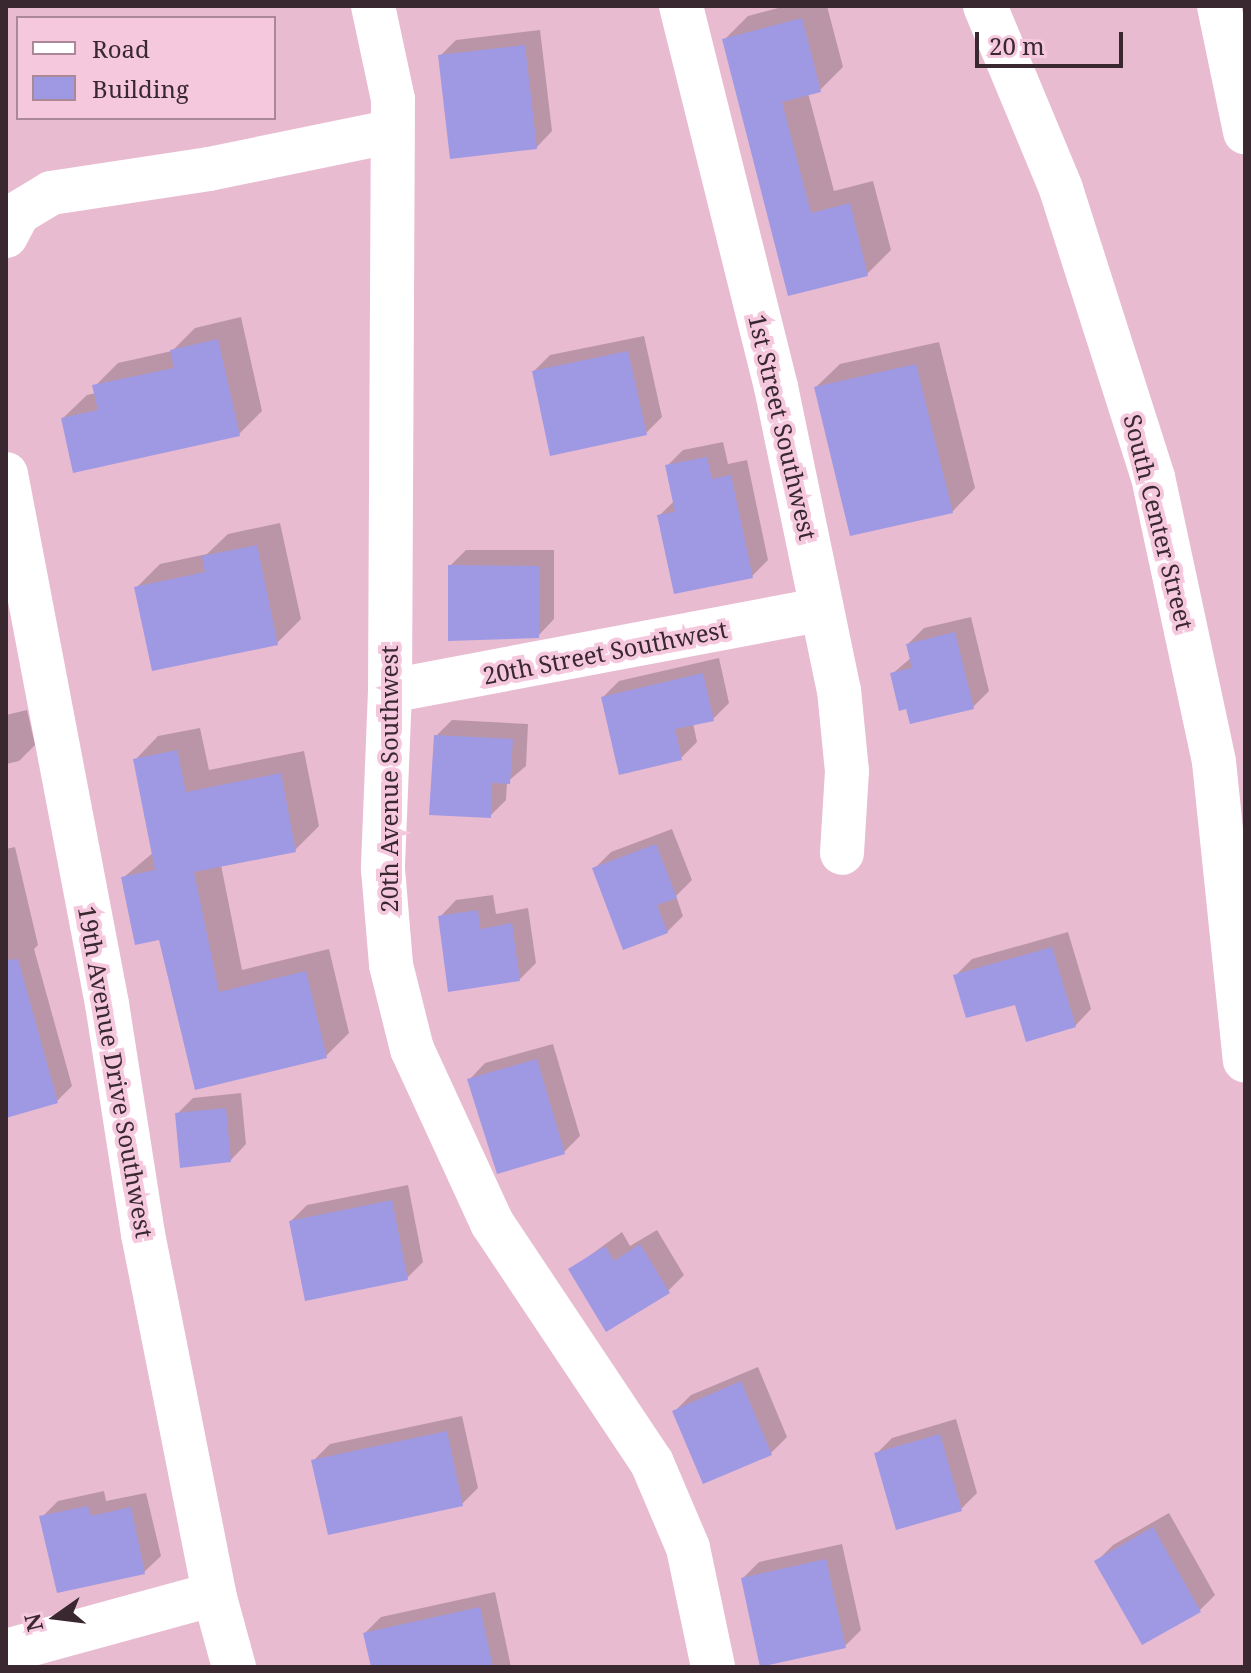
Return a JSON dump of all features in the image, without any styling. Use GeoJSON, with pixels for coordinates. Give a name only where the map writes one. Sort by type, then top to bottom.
{"type":"FeatureCollection","features":[{"type":"Feature","properties":{"kind":"street","name":"20th Avenue Southwest"},"geometry":{"type":"LineString","coordinates":[[373,6],[393,99],[390,132],[395,229],[390,691],[383,869],[391,965],[412,1049],[492,1223],[652,1463],[688,1548],[713,1667]]}},
{"type":"Feature","properties":{"kind":"street","name":"1st Street Southwest"},"geometry":{"type":"LineString","coordinates":[[681,6],[776,387],[839,690],[847,771],[842,853]]}},
{"type":"Feature","properties":{"kind":"street","name":"South Center Street"},"geometry":{"type":"LineString","coordinates":[[985,6],[1061,189],[1153,477],[1214,762],[1236,846],[1245,1060]]}},
{"type":"Feature","properties":{"kind":"street"},"geometry":{"type":"LineString","coordinates":[[1219,6],[1245,132]]}},
{"type":"Feature","properties":{"kind":"street"},"geometry":{"type":"LineString","coordinates":[[6,236],[18,213],[51,193],[209,169],[390,132]]}},
{"type":"Feature","properties":{"kind":"street","name":"19th Avenue Drive Southwest"},"geometry":{"type":"LineString","coordinates":[[6,474],[11,546],[214,1594],[234,1667]]}},
{"type":"Feature","properties":{"kind":"street","name":"20th Street Southwest"},"geometry":{"type":"LineString","coordinates":[[390,691],[820,610]]}},
{"type":"Feature","properties":{"kind":"street"},"geometry":{"type":"LineString","coordinates":[[6,1651],[214,1594]]}},
{"type":"Feature","properties":{"kind":"building"},"geometry":{"type":"Polygon","coordinates":[[[802,18],[821,92],[782,102],[811,213],[850,203],[868,276],[788,296],[722,39],[802,18]]]}},
{"type":"Feature","properties":{"kind":"building"},"geometry":{"type":"Polygon","coordinates":[[[525,45],[537,149],[450,159],[438,55],[525,45]]]}},
{"type":"Feature","properties":{"kind":"building"},"geometry":{"type":"Polygon","coordinates":[[[218,339],[240,436],[73,473],[61,418],[98,410],[92,385],[174,368],[170,350],[218,339]]]}},
{"type":"Feature","properties":{"kind":"building"},"geometry":{"type":"Polygon","coordinates":[[[628,351],[647,435],[550,456],[532,371],[628,351]]]}},
{"type":"Feature","properties":{"kind":"building"},"geometry":{"type":"Polygon","coordinates":[[[916,364],[953,513],[850,536],[814,387],[916,364]]]}},
{"type":"Feature","properties":{"kind":"building"},"geometry":{"type":"Polygon","coordinates":[[[707,457],[712,479],[731,475],[753,578],[674,594],[657,515],[675,512],[665,465],[707,457]]]}},
{"type":"Feature","properties":{"kind":"building"},"geometry":{"type":"Polygon","coordinates":[[[257,545],[278,645],[152,671],[134,587],[205,572],[202,556],[257,545]]]}},
{"type":"Feature","properties":{"kind":"building"},"geometry":{"type":"Polygon","coordinates":[[[448,565],[539,566],[539,638],[448,641],[448,565]]]}},
{"type":"Feature","properties":{"kind":"building"},"geometry":{"type":"Polygon","coordinates":[[[955,632],[974,709],[910,724],[906,709],[899,711],[890,673],[912,668],[906,644],[955,632]]]}},
{"type":"Feature","properties":{"kind":"building"},"geometry":{"type":"Polygon","coordinates":[[[703,673],[714,721],[675,729],[682,760],[619,775],[601,697],[703,673]]]}},
{"type":"Feature","properties":{"kind":"building"},"geometry":{"type":"Polygon","coordinates":[[[434,735],[513,739],[510,784],[492,783],[491,818],[429,815],[434,735]]]}},
{"type":"Feature","properties":{"kind":"building"},"geometry":{"type":"Polygon","coordinates":[[[177,750],[186,792],[281,773],[296,852],[194,872],[219,992],[306,971],[327,1058],[195,1090],[159,940],[135,945],[121,877],[155,870],[133,759],[177,750]]]}},
{"type":"Feature","properties":{"kind":"building"},"geometry":{"type":"Polygon","coordinates":[[[656,844],[677,898],[657,905],[668,933],[623,950],[592,868],[656,844]]]}},
{"type":"Feature","properties":{"kind":"building"},"geometry":{"type":"Polygon","coordinates":[[[478,910],[480,929],[512,923],[520,981],[448,992],[438,916],[478,910]]]}},
{"type":"Feature","properties":{"kind":"building"},"geometry":{"type":"Polygon","coordinates":[[[1052,947],[1076,1027],[1026,1042],[1015,1005],[966,1018],[953,975],[1052,947]]]}},
{"type":"Feature","properties":{"kind":"building"},"geometry":{"type":"Polygon","coordinates":[[[18,959],[58,1103],[6,1118],[6,960],[18,959]]]}},
{"type":"Feature","properties":{"kind":"building"},"geometry":{"type":"Polygon","coordinates":[[[537,1059],[565,1154],[497,1174],[467,1079],[537,1059]]]}},
{"type":"Feature","properties":{"kind":"building"},"geometry":{"type":"Polygon","coordinates":[[[226,1108],[231,1162],[180,1168],[175,1113],[226,1108]]]}},
{"type":"Feature","properties":{"kind":"building"},"geometry":{"type":"Polygon","coordinates":[[[392,1200],[408,1280],[305,1301],[289,1221],[392,1200]]]}},
{"type":"Feature","properties":{"kind":"building"},"geometry":{"type":"Polygon","coordinates":[[[640,1244],[670,1293],[606,1332],[568,1269],[605,1246],[614,1261],[640,1244]]]}},
{"type":"Feature","properties":{"kind":"building"},"geometry":{"type":"Polygon","coordinates":[[[741,1381],[772,1455],[703,1484],[672,1411],[741,1381]]]}},
{"type":"Feature","properties":{"kind":"building"},"geometry":{"type":"Polygon","coordinates":[[[447,1431],[463,1506],[328,1535],[311,1460],[447,1431]]]}},
{"type":"Feature","properties":{"kind":"building"},"geometry":{"type":"Polygon","coordinates":[[[940,1434],[962,1511],[896,1530],[874,1453],[940,1434]]]}},
{"type":"Feature","properties":{"kind":"building"},"geometry":{"type":"Polygon","coordinates":[[[88,1506],[91,1516],[131,1507],[145,1574],[57,1593],[39,1516],[88,1506]]]}},
{"type":"Feature","properties":{"kind":"building"},"geometry":{"type":"Polygon","coordinates":[[[1153,1527],[1201,1612],[1142,1645],[1094,1561],[1153,1527]]]}},
{"type":"Feature","properties":{"kind":"building"},"geometry":{"type":"Polygon","coordinates":[[[826,1559],[846,1648],[760,1667],[741,1578],[826,1559]]]}},
{"type":"Feature","properties":{"kind":"building"},"geometry":{"type":"Polygon","coordinates":[[[480,1607],[493,1667],[371,1667],[363,1633],[480,1607]]]}}]}
